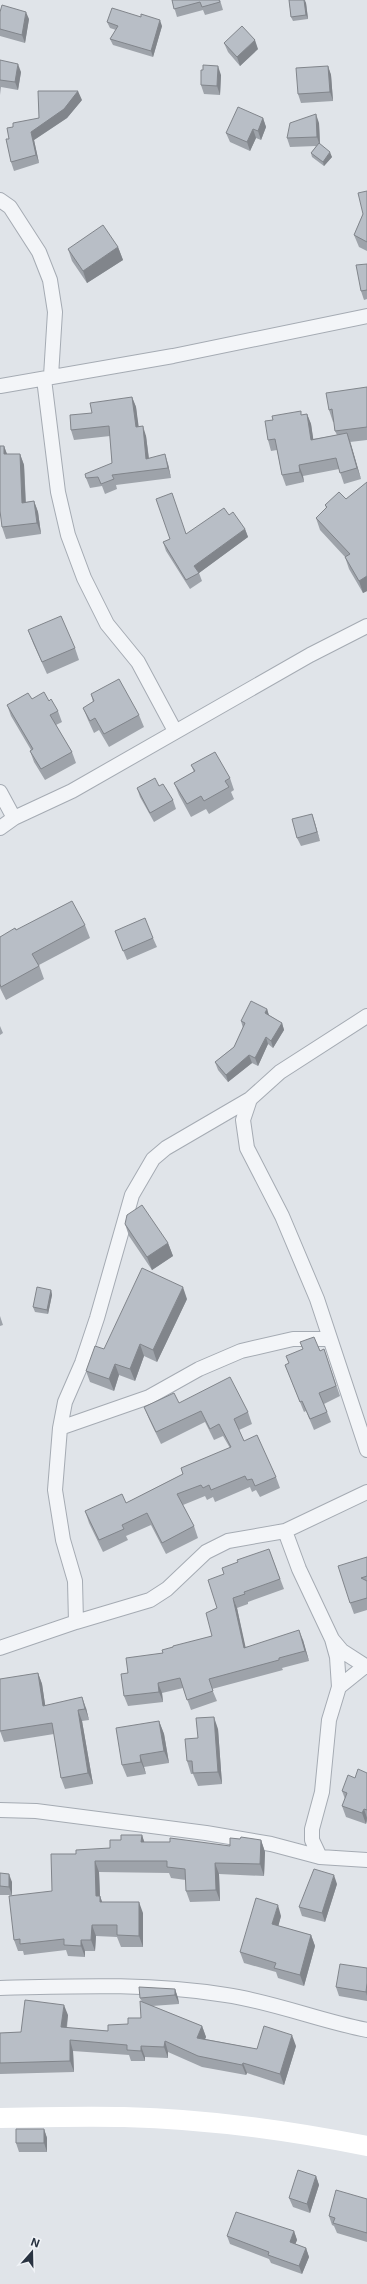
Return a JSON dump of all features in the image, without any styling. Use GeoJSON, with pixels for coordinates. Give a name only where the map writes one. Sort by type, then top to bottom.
{"type":"FeatureCollection","features":[{"type":"Feature","properties":{"kind":"main road"},"geometry":{"type":"LineString","coordinates":[[0,2118],[124,2117],[224,2124],[309,2134],[367,2146]]}},
{"type":"Feature","properties":{"kind":"street"},"geometry":{"type":"LineString","coordinates":[[0,200],[10,207],[39,252],[50,280],[55,312],[48,378],[58,492],[68,535],[84,578],[107,624],[138,662],[175,731]]}},
{"type":"Feature","properties":{"kind":"street"},"geometry":{"type":"LineString","coordinates":[[0,386],[173,356],[367,316]]}},
{"type":"Feature","properties":{"kind":"street"},"geometry":{"type":"LineString","coordinates":[[0,828],[14,818],[72,791],[325,647],[367,626]]}},
{"type":"Feature","properties":{"kind":"street"},"geometry":{"type":"LineString","coordinates":[[0,792],[14,818]]}},
{"type":"Feature","properties":{"kind":"street"},"geometry":{"type":"LineString","coordinates":[[76,1622],[75,1581],[63,1540],[55,1490],[60,1428],[65,1402],[82,1363],[97,1318],[132,1195],[153,1159],[210,1121],[250,1099],[280,1072],[367,1016]]}},
{"type":"Feature","properties":{"kind":"street"},"geometry":{"type":"LineString","coordinates":[[250,1099],[243,1120],[247,1148],[282,1216],[317,1299],[367,1450]]}},
{"type":"Feature","properties":{"kind":"street"},"geometry":{"type":"LineString","coordinates":[[60,1428],[149,1397],[199,1369],[242,1351],[293,1339],[330,1339]]}},
{"type":"Feature","properties":{"kind":"street"},"geometry":{"type":"LineString","coordinates":[[0,1648],[76,1622],[150,1600],[167,1589],[206,1552],[228,1541],[285,1531],[367,1492]]}},
{"type":"Feature","properties":{"kind":"street"},"geometry":{"type":"LineString","coordinates":[[285,1531],[299,1569],[332,1639],[337,1657],[339,1687],[329,1720],[322,1792],[312,1829],[312,1840],[320,1857]]}},
{"type":"Feature","properties":{"kind":"street"},"geometry":{"type":"LineString","coordinates":[[332,1639],[342,1651],[366,1667],[339,1687]]}},
{"type":"Feature","properties":{"kind":"street"},"geometry":{"type":"LineString","coordinates":[[0,1810],[36,1811],[206,1833],[271,1844],[320,1857],[367,1860]]}},
{"type":"Feature","properties":{"kind":"street"},"geometry":{"type":"LineString","coordinates":[[0,1988],[105,1985],[176,1988],[228,1995],[336,2024],[367,2030]]}},
{"type":"Feature","properties":{"kind":"building"},"geometry":{"type":"Polygon","coordinates":[[[172,0],[219,0],[220,2],[202,7],[200,2],[174,9],[172,0]]]}},
{"type":"Feature","properties":{"kind":"building"},"geometry":{"type":"Polygon","coordinates":[[[289,0],[304,0],[306,15],[291,17],[289,0]]]}},
{"type":"Feature","properties":{"kind":"building"},"geometry":{"type":"Polygon","coordinates":[[[2,5],[26,12],[22,35],[0,29],[0,12],[2,5]]]}},
{"type":"Feature","properties":{"kind":"building"},"geometry":{"type":"Polygon","coordinates":[[[112,8],[141,17],[141,14],[160,20],[151,51],[110,39],[118,26],[107,22],[112,8]]]}},
{"type":"Feature","properties":{"kind":"building"},"geometry":{"type":"Polygon","coordinates":[[[242,26],[255,40],[237,57],[224,43],[242,26]]]}},
{"type":"Feature","properties":{"kind":"building"},"geometry":{"type":"Polygon","coordinates":[[[0,60],[18,64],[15,82],[0,80],[0,60]]]}},
{"type":"Feature","properties":{"kind":"building"},"geometry":{"type":"Polygon","coordinates":[[[203,65],[218,66],[217,86],[201,85],[201,70],[203,70],[203,65]]]}},
{"type":"Feature","properties":{"kind":"building"},"geometry":{"type":"Polygon","coordinates":[[[328,66],[330,92],[298,94],[296,68],[328,66]]]}},
{"type":"Feature","properties":{"kind":"building"},"geometry":{"type":"Polygon","coordinates":[[[38,91],[78,91],[64,109],[31,132],[36,155],[11,162],[6,139],[9,139],[7,128],[13,127],[13,123],[39,118],[38,91]]]}},
{"type":"Feature","properties":{"kind":"building"},"geometry":{"type":"Polygon","coordinates":[[[238,107],[263,118],[258,131],[253,129],[247,142],[226,133],[238,107]]]}},
{"type":"Feature","properties":{"kind":"building"},"geometry":{"type":"Polygon","coordinates":[[[316,114],[317,137],[287,138],[290,123],[316,114]]]}},
{"type":"Feature","properties":{"kind":"building"},"geometry":{"type":"Polygon","coordinates":[[[319,143],[330,152],[323,162],[311,153],[319,143]]]}},
{"type":"Feature","properties":{"kind":"building"},"geometry":{"type":"Polygon","coordinates":[[[367,191],[367,242],[354,235],[363,214],[358,193],[367,191]]]}},
{"type":"Feature","properties":{"kind":"building"},"geometry":{"type":"Polygon","coordinates":[[[103,225],[118,247],[83,271],[68,249],[103,225]]]}},
{"type":"Feature","properties":{"kind":"building"},"geometry":{"type":"Polygon","coordinates":[[[367,264],[367,290],[361,291],[356,265],[367,264]]]}},
{"type":"Feature","properties":{"kind":"building"},"geometry":{"type":"Polygon","coordinates":[[[367,387],[367,427],[335,431],[332,409],[329,410],[326,393],[367,387]]]}},
{"type":"Feature","properties":{"kind":"building"},"geometry":{"type":"Polygon","coordinates":[[[132,397],[136,427],[143,426],[146,459],[165,454],[168,468],[112,475],[114,479],[101,484],[98,477],[86,478],[85,474],[112,463],[109,426],[71,430],[70,415],[92,413],[90,403],[132,397]]]}},
{"type":"Feature","properties":{"kind":"building"},"geometry":{"type":"Polygon","coordinates":[[[301,411],[301,415],[307,414],[311,440],[347,433],[357,468],[340,473],[336,458],[299,465],[300,472],[282,475],[275,439],[268,440],[265,421],[273,420],[272,416],[301,411]]]}},
{"type":"Feature","properties":{"kind":"building"},"geometry":{"type":"Polygon","coordinates":[[[0,446],[4,446],[4,454],[20,454],[22,503],[34,501],[37,523],[2,527],[0,511],[0,446]]]}},
{"type":"Feature","properties":{"kind":"building"},"geometry":{"type":"Polygon","coordinates":[[[367,482],[367,576],[359,581],[345,557],[350,554],[316,518],[327,507],[325,505],[339,492],[346,499],[367,482]]]}},
{"type":"Feature","properties":{"kind":"building"},"geometry":{"type":"Polygon","coordinates":[[[172,493],[186,534],[224,508],[229,515],[233,512],[245,529],[194,566],[199,573],[186,580],[163,542],[170,539],[156,499],[172,493]]]}},
{"type":"Feature","properties":{"kind":"building"},"geometry":{"type":"Polygon","coordinates":[[[61,616],[75,648],[42,662],[28,630],[61,616]]]}},
{"type":"Feature","properties":{"kind":"building"},"geometry":{"type":"Polygon","coordinates":[[[119,679],[139,715],[104,734],[95,718],[90,721],[83,708],[94,701],[91,694],[119,679]]]}},
{"type":"Feature","properties":{"kind":"building"},"geometry":{"type":"Polygon","coordinates":[[[44,692],[49,701],[51,699],[58,711],[50,715],[72,752],[41,769],[30,751],[33,749],[7,705],[28,693],[32,699],[44,692]]]}},
{"type":"Feature","properties":{"kind":"building"},"geometry":{"type":"Polygon","coordinates":[[[215,752],[230,778],[225,781],[229,787],[204,801],[201,796],[187,804],[174,783],[195,771],[191,765],[215,752]]]}},
{"type":"Feature","properties":{"kind":"building"},"geometry":{"type":"Polygon","coordinates":[[[155,778],[159,786],[163,784],[173,800],[150,813],[137,788],[155,778]]]}},
{"type":"Feature","properties":{"kind":"building"},"geometry":{"type":"Polygon","coordinates":[[[312,814],[317,832],[297,838],[292,819],[312,814]]]}},
{"type":"Feature","properties":{"kind":"building"},"geometry":{"type":"Polygon","coordinates":[[[72,901],[85,925],[32,954],[39,966],[1,987],[0,937],[15,928],[16,930],[72,901]]]}},
{"type":"Feature","properties":{"kind":"building"},"geometry":{"type":"Polygon","coordinates":[[[145,918],[153,938],[123,951],[115,931],[145,918]]]}},
{"type":"Feature","properties":{"kind":"building"},"geometry":{"type":"Polygon","coordinates":[[[251,1001],[267,1009],[265,1013],[282,1023],[271,1041],[266,1037],[255,1058],[249,1055],[226,1075],[215,1062],[234,1047],[245,1023],[241,1021],[251,1001]]]}},
{"type":"Feature","properties":{"kind":"building"},"geometry":{"type":"Polygon","coordinates":[[[142,1205],[168,1243],[147,1257],[125,1224],[127,1215],[142,1205]]]}},
{"type":"Feature","properties":{"kind":"building"},"geometry":{"type":"Polygon","coordinates":[[[142,1268],[183,1287],[153,1350],[140,1344],[130,1369],[115,1364],[109,1379],[86,1371],[95,1346],[104,1349],[142,1268]]]}},
{"type":"Feature","properties":{"kind":"building"},"geometry":{"type":"Polygon","coordinates":[[[37,1287],[51,1290],[47,1310],[33,1307],[37,1287]]]}},
{"type":"Feature","properties":{"kind":"building"},"geometry":{"type":"Polygon","coordinates":[[[314,1337],[320,1351],[324,1349],[336,1386],[319,1393],[327,1412],[310,1419],[302,1401],[300,1402],[285,1365],[289,1363],[286,1356],[303,1349],[300,1342],[314,1337]]]}},
{"type":"Feature","properties":{"kind":"building"},"geometry":{"type":"Polygon","coordinates":[[[230,1377],[248,1412],[234,1419],[244,1441],[257,1435],[276,1477],[255,1486],[252,1479],[247,1480],[245,1476],[211,1490],[209,1485],[203,1488],[201,1485],[177,1494],[194,1526],[162,1543],[147,1513],[122,1525],[124,1529],[99,1540],[85,1511],[122,1494],[126,1503],[183,1474],[181,1468],[231,1447],[219,1424],[210,1429],[201,1411],[156,1432],[144,1407],[174,1393],[179,1403],[230,1377]]]}},
{"type":"Feature","properties":{"kind":"building"},"geometry":{"type":"Polygon","coordinates":[[[269,1549],[280,1579],[244,1592],[245,1594],[233,1598],[244,1648],[299,1630],[305,1651],[279,1658],[279,1660],[209,1679],[213,1691],[187,1700],[180,1678],[158,1683],[159,1692],[124,1696],[121,1674],[128,1673],[126,1658],[163,1653],[162,1650],[173,1646],[212,1636],[206,1613],[217,1608],[208,1580],[224,1574],[222,1568],[238,1562],[237,1560],[269,1549]]]}},
{"type":"Feature","properties":{"kind":"building"},"geometry":{"type":"Polygon","coordinates":[[[367,1557],[367,1576],[361,1578],[367,1581],[367,1598],[350,1603],[338,1566],[367,1557]]]}},
{"type":"Feature","properties":{"kind":"building"},"geometry":{"type":"Polygon","coordinates":[[[38,1673],[43,1706],[82,1697],[85,1709],[78,1710],[88,1773],[61,1778],[52,1723],[0,1731],[0,1679],[38,1673]]]}},
{"type":"Feature","properties":{"kind":"building"},"geometry":{"type":"Polygon","coordinates":[[[214,1717],[218,1772],[193,1773],[192,1761],[187,1761],[185,1739],[198,1738],[196,1718],[214,1717]]]}},
{"type":"Feature","properties":{"kind":"building"},"geometry":{"type":"Polygon","coordinates":[[[159,1721],[164,1751],[140,1755],[141,1762],[122,1765],[116,1728],[159,1721]]]}},
{"type":"Feature","properties":{"kind":"building"},"geometry":{"type":"Polygon","coordinates":[[[358,1769],[367,1773],[367,1810],[364,1809],[362,1813],[342,1806],[347,1793],[342,1791],[348,1775],[355,1778],[358,1769]]]}},
{"type":"Feature","properties":{"kind":"building"},"geometry":{"type":"Polygon","coordinates":[[[121,1835],[142,1835],[141,1842],[170,1842],[170,1838],[230,1846],[230,1838],[240,1839],[241,1837],[261,1840],[260,1864],[215,1863],[216,1890],[186,1891],[185,1869],[167,1867],[167,1861],[95,1861],[96,1896],[100,1896],[100,1902],[139,1902],[139,1936],[117,1935],[117,1925],[92,1925],[91,1940],[81,1940],[81,1946],[64,1945],[64,1939],[20,1944],[20,1939],[14,1940],[9,1896],[52,1891],[51,1854],[76,1854],[76,1850],[110,1848],[110,1840],[121,1840],[121,1835]]]}},
{"type":"Feature","properties":{"kind":"building"},"geometry":{"type":"Polygon","coordinates":[[[314,1869],[334,1875],[322,1913],[299,1907],[314,1869]]]}},
{"type":"Feature","properties":{"kind":"building"},"geometry":{"type":"Polygon","coordinates":[[[0,1873],[9,1874],[9,1887],[0,1886],[0,1873]]]}},
{"type":"Feature","properties":{"kind":"building"},"geometry":{"type":"Polygon","coordinates":[[[256,1898],[278,1905],[272,1924],[311,1935],[300,1975],[274,1968],[276,1963],[240,1952],[256,1898]]]}},
{"type":"Feature","properties":{"kind":"building"},"geometry":{"type":"Polygon","coordinates":[[[340,1964],[367,1968],[366,1992],[336,1987],[340,1964]]]}},
{"type":"Feature","properties":{"kind":"building"},"geometry":{"type":"Polygon","coordinates":[[[139,1987],[175,1989],[175,1995],[140,1998],[139,1987]]]}},
{"type":"Feature","properties":{"kind":"building"},"geometry":{"type":"Polygon","coordinates":[[[25,2000],[64,2005],[61,2027],[108,2031],[108,2025],[128,2024],[128,2018],[141,2018],[140,2001],[202,2026],[197,2038],[257,2049],[264,2026],[292,2035],[280,2074],[243,2063],[242,2065],[198,2056],[165,2041],[164,2047],[141,2046],[141,2051],[127,2050],[127,2045],[70,2040],[70,2061],[0,2063],[0,2033],[21,2032],[25,2000]]]}},
{"type":"Feature","properties":{"kind":"building"},"geometry":{"type":"Polygon","coordinates":[[[16,2129],[44,2129],[44,2143],[16,2143],[16,2129]]]}},
{"type":"Feature","properties":{"kind":"building"},"geometry":{"type":"Polygon","coordinates":[[[298,2170],[316,2176],[307,2204],[289,2198],[298,2170]]]}},
{"type":"Feature","properties":{"kind":"building"},"geometry":{"type":"Polygon","coordinates":[[[336,2190],[367,2199],[367,2233],[333,2223],[335,2218],[329,2216],[336,2190]]]}},
{"type":"Feature","properties":{"kind":"building"},"geometry":{"type":"Polygon","coordinates":[[[236,2212],[294,2231],[290,2242],[306,2248],[299,2266],[268,2255],[269,2252],[227,2236],[236,2212]]]}}]}
